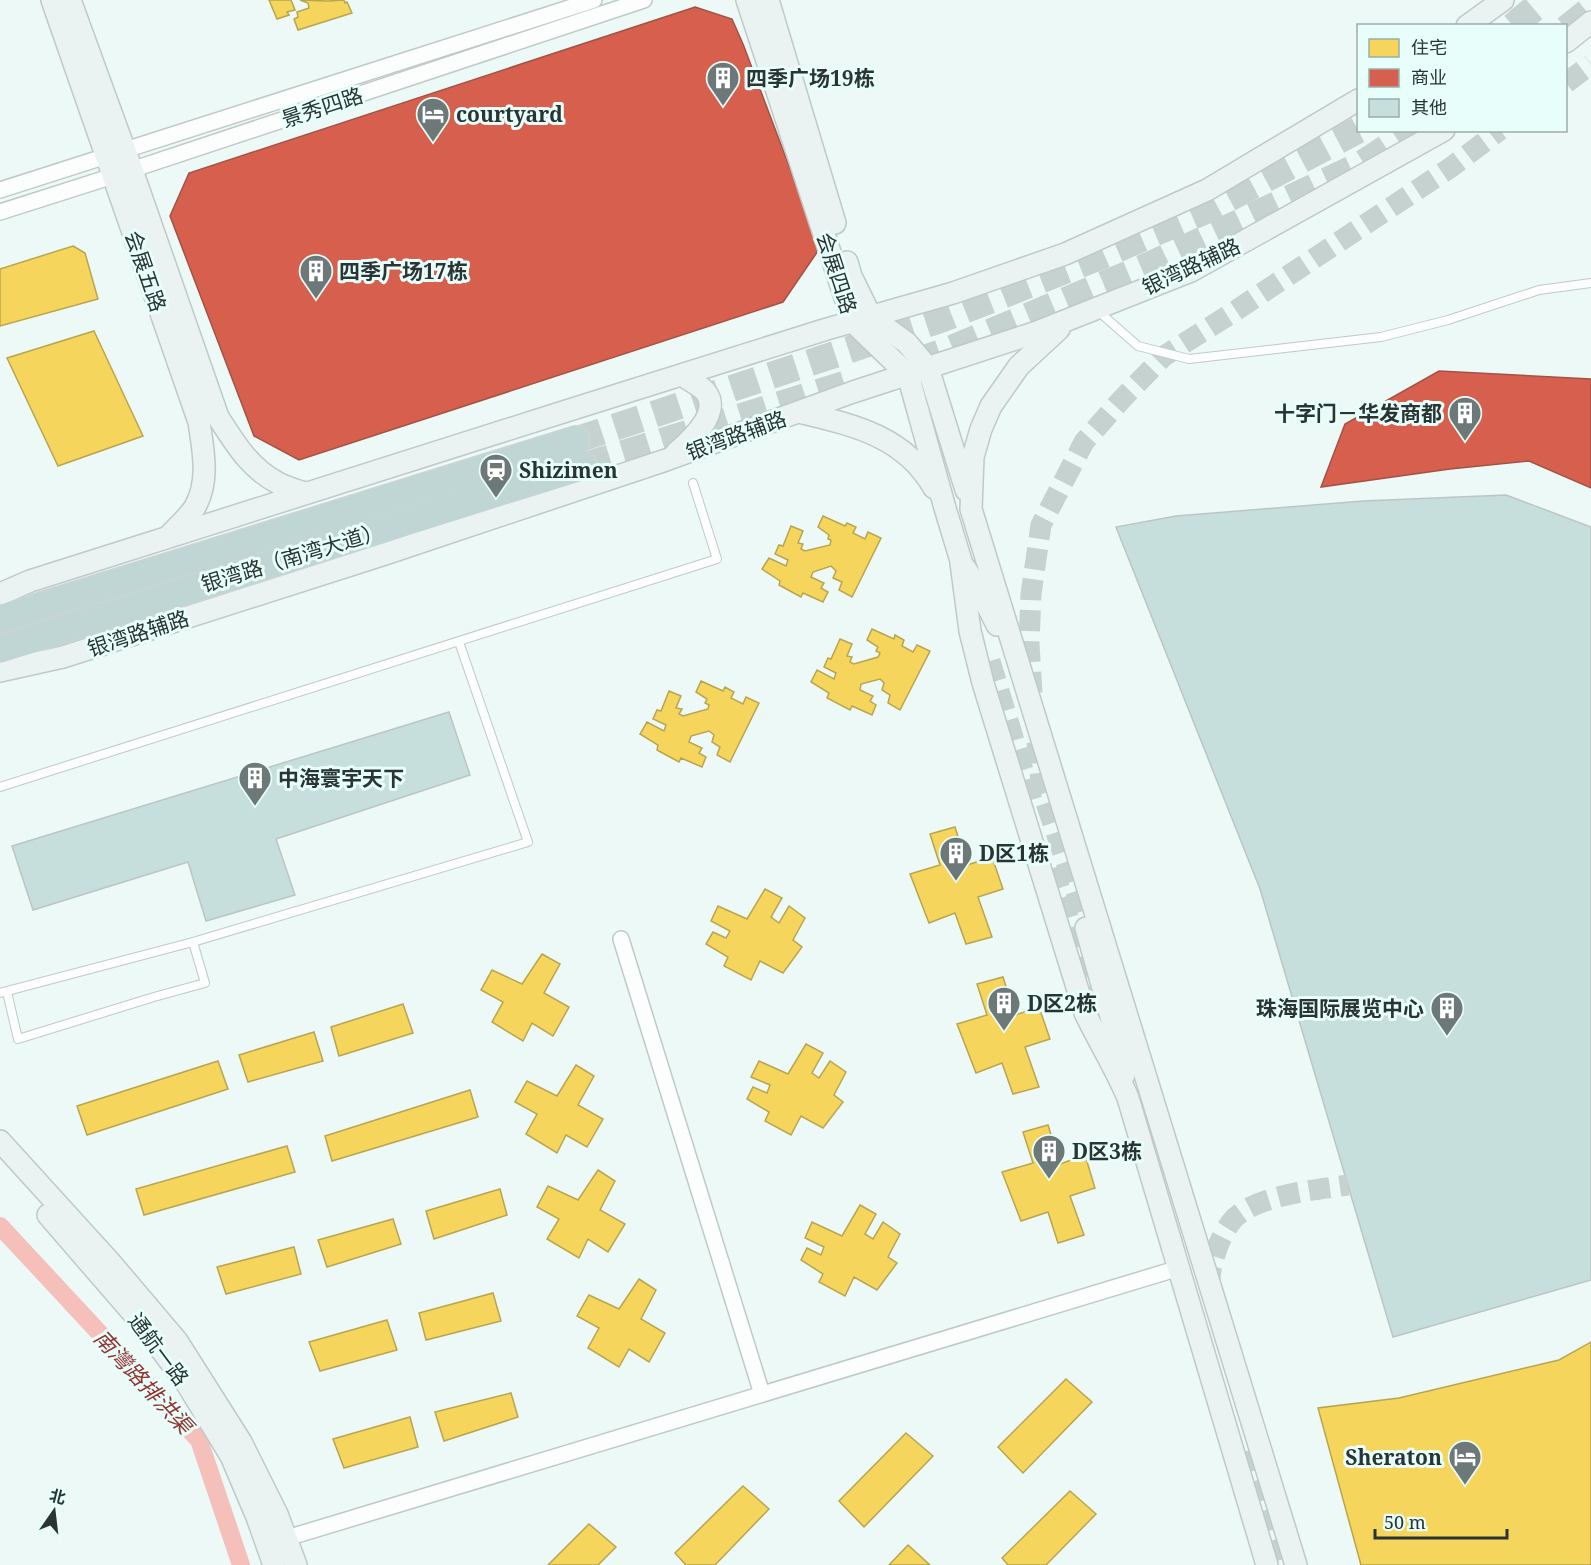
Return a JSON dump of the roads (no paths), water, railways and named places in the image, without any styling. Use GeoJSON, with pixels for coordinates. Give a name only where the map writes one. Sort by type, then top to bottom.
{"type":"FeatureCollection","features":[{"type":"Feature","properties":{"kind":"highway","name":"银湾路（南湾大道）"},"geometry":{"type":"LineString","coordinates":[[0,619],[576,440]]}},
{"type":"Feature","properties":{"kind":"highway","name":"银湾路（南湾大道）"},"geometry":{"type":"LineString","coordinates":[[0,649],[584,466]]}},
{"type":"Feature","properties":{"kind":"main road","name":"会展五路"},"geometry":{"type":"LineString","coordinates":[[52,0],[119,163],[218,417],[241,453],[260,471],[279,483],[305,493]]}},
{"type":"Feature","properties":{"kind":"main road","name":"会展五路"},"geometry":{"type":"LineString","coordinates":[[70,0],[199,422],[205,459],[204,483],[195,507],[168,537]]}},
{"type":"Feature","properties":{"kind":"main road","name":"会展四路"},"geometry":{"type":"LineString","coordinates":[[747,0],[862,320],[908,375]]}},
{"type":"Feature","properties":{"kind":"main road","name":"会展四路"},"geometry":{"type":"LineString","coordinates":[[768,0],[851,276],[862,320]]}},
{"type":"Feature","properties":{"kind":"main road"},"geometry":{"type":"LineString","coordinates":[[1470,24],[1503,0]]}},
{"type":"Feature","properties":{"kind":"main road"},"geometry":{"type":"LineString","coordinates":[[1567,41],[1591,22]]}},
{"type":"Feature","properties":{"kind":"main road"},"geometry":{"type":"LineString","coordinates":[[0,594],[30,581],[305,493],[953,293],[1075,249],[1208,190],[1357,101]]}},
{"type":"Feature","properties":{"kind":"main road","name":"银湾路辅路"},"geometry":{"type":"LineString","coordinates":[[0,671],[74,653],[385,554],[666,460],[853,392],[1038,332],[1191,271],[1440,132]]}},
{"type":"Feature","properties":{"kind":"main road"},"geometry":{"type":"LineString","coordinates":[[971,509],[973,457],[991,406],[1019,366],[1071,318]]}},
{"type":"Feature","properties":{"kind":"main road"},"geometry":{"type":"LineString","coordinates":[[862,320],[908,343],[928,368],[1296,1565]]}},
{"type":"Feature","properties":{"kind":"main road"},"geometry":{"type":"LineString","coordinates":[[666,460],[690,441],[704,424],[711,405],[706,392],[682,375]]}},
{"type":"Feature","properties":{"kind":"main road"},"geometry":{"type":"LineString","coordinates":[[908,375],[990,661]]}},
{"type":"Feature","properties":{"kind":"main road"},"geometry":{"type":"LineString","coordinates":[[799,412],[841,422],[885,439],[906,453],[927,475],[945,508]]}},
{"type":"Feature","properties":{"kind":"main road"},"geometry":{"type":"LineString","coordinates":[[962,563],[975,657],[1082,1002],[1095,1034],[1128,1098],[1267,1565]]}},
{"type":"Feature","properties":{"kind":"main road"},"geometry":{"type":"LineString","coordinates":[[962,563],[985,601],[1003,638],[1119,1045],[1128,1098]]}},
{"type":"Feature","properties":{"kind":"main road"},"geometry":{"type":"LineString","coordinates":[[0,1141],[110,1262],[177,1341],[241,1442],[277,1514],[296,1565]]}},
{"type":"Feature","properties":{"kind":"main road","name":"通航一路"},"geometry":{"type":"LineString","coordinates":[[0,1160],[138,1319],[187,1384],[231,1456],[257,1517],[274,1565]]}},
{"type":"Feature","properties":{"kind":"street","name":"景秀四路"},"geometry":{"type":"LineString","coordinates":[[0,212],[119,163],[594,0]]}},
{"type":"Feature","properties":{"kind":"street","name":"景秀四路"},"geometry":{"type":"LineString","coordinates":[[0,190],[119,163],[644,0]]}},
{"type":"Feature","properties":{"kind":"street"},"geometry":{"type":"LineString","coordinates":[[621,939],[762,1395]]}},
{"type":"Feature","properties":{"kind":"street"},"geometry":{"type":"LineString","coordinates":[[287,1539],[1179,1268]]}},
{"type":"Feature","properties":{"kind":"lane"},"geometry":{"type":"LineString","coordinates":[[1095,308],[1138,346],[1189,359],[1381,337],[1448,320],[1539,290],[1591,283]]}},
{"type":"Feature","properties":{"kind":"lane"},"geometry":{"type":"LineString","coordinates":[[0,787],[717,559],[693,483]]}},
{"type":"Feature","properties":{"kind":"lane"},"geometry":{"type":"LineString","coordinates":[[193,942],[205,983],[18,1039],[3,992],[193,942],[528,842],[459,642]]}},
{"type":"Feature","properties":{"kind":"waterway","name":"南灣路排洪渠"},"geometry":{"type":"LineString","coordinates":[[0,1226],[199,1440],[241,1565]]}},
{"type":"Feature","properties":{"kind":"tunnel"},"geometry":{"type":"LineString","coordinates":[[1515,24],[1544,0]]}},
{"type":"Feature","properties":{"kind":"tunnel"},"geometry":{"type":"LineString","coordinates":[[1567,28],[1591,9]]}},
{"type":"Feature","properties":{"kind":"tunnel"},"geometry":{"type":"LineString","coordinates":[[1567,82],[1591,64]]}},
{"type":"Feature","properties":{"kind":"tunnel"},"geometry":{"type":"LineString","coordinates":[[576,440],[942,319],[1099,257],[1207,210],[1357,131]]}},
{"type":"Feature","properties":{"kind":"tunnel"},"geometry":{"type":"LineString","coordinates":[[914,362],[946,351],[1152,264],[1360,165],[1411,132]]}},
{"type":"Feature","properties":{"kind":"tunnel"},"geometry":{"type":"LineString","coordinates":[[1032,693],[1029,644],[1031,594],[1041,525],[1084,442],[1164,356],[1450,168],[1497,132]]}},
{"type":"Feature","properties":{"kind":"tunnel"},"geometry":{"type":"LineString","coordinates":[[584,466],[849,383]]}},
{"type":"Feature","properties":{"kind":"tunnel"},"geometry":{"type":"LineString","coordinates":[[990,661],[1034,807]]}},
{"type":"Feature","properties":{"kind":"tunnel"},"geometry":{"type":"LineString","coordinates":[[1037,742],[1042,791],[1094,945]]}},
{"type":"Feature","properties":{"kind":"tunnel"},"geometry":{"type":"LineString","coordinates":[[1053,868],[1105,1039]]}},
{"type":"Feature","properties":{"kind":"tunnel"},"geometry":{"type":"LineString","coordinates":[[1210,1287],[1212,1266],[1219,1243],[1231,1222],[1241,1213],[1285,1195],[1348,1185]]}},
{"type":"Feature","properties":{"kind":"tunnel"},"geometry":{"type":"LineString","coordinates":[[1250,1450],[1283,1565]]}},
{"type":"Feature","properties":{"kind":"place","name":"四季广场19栋"},"geometry":{"type":"Point","coordinates":[723,107]}},
{"type":"Feature","properties":{"kind":"place","name":"courtyard"},"geometry":{"type":"Point","coordinates":[433,143]}},
{"type":"Feature","properties":{"kind":"place","name":"四季广场17栋"},"geometry":{"type":"Point","coordinates":[316,300]}},
{"type":"Feature","properties":{"kind":"place","name":"十字门－华发商都"},"geometry":{"type":"Point","coordinates":[1465,442]}},
{"type":"Feature","properties":{"kind":"place","name":"Shizimen"},"geometry":{"type":"Point","coordinates":[496,499]}},
{"type":"Feature","properties":{"kind":"place","name":"中海寰宇天下"},"geometry":{"type":"Point","coordinates":[255,807]}},
{"type":"Feature","properties":{"kind":"place","name":"D区1栋"},"geometry":{"type":"Point","coordinates":[956,882]}},
{"type":"Feature","properties":{"kind":"place","name":"D区2栋"},"geometry":{"type":"Point","coordinates":[1004,1032]}},
{"type":"Feature","properties":{"kind":"place","name":"珠海国际展览中心"},"geometry":{"type":"Point","coordinates":[1447,1037]}},
{"type":"Feature","properties":{"kind":"place","name":"D区3栋"},"geometry":{"type":"Point","coordinates":[1049,1180]}},
{"type":"Feature","properties":{"kind":"place","name":"Sheraton"},"geometry":{"type":"Point","coordinates":[1465,1486]}}]}
